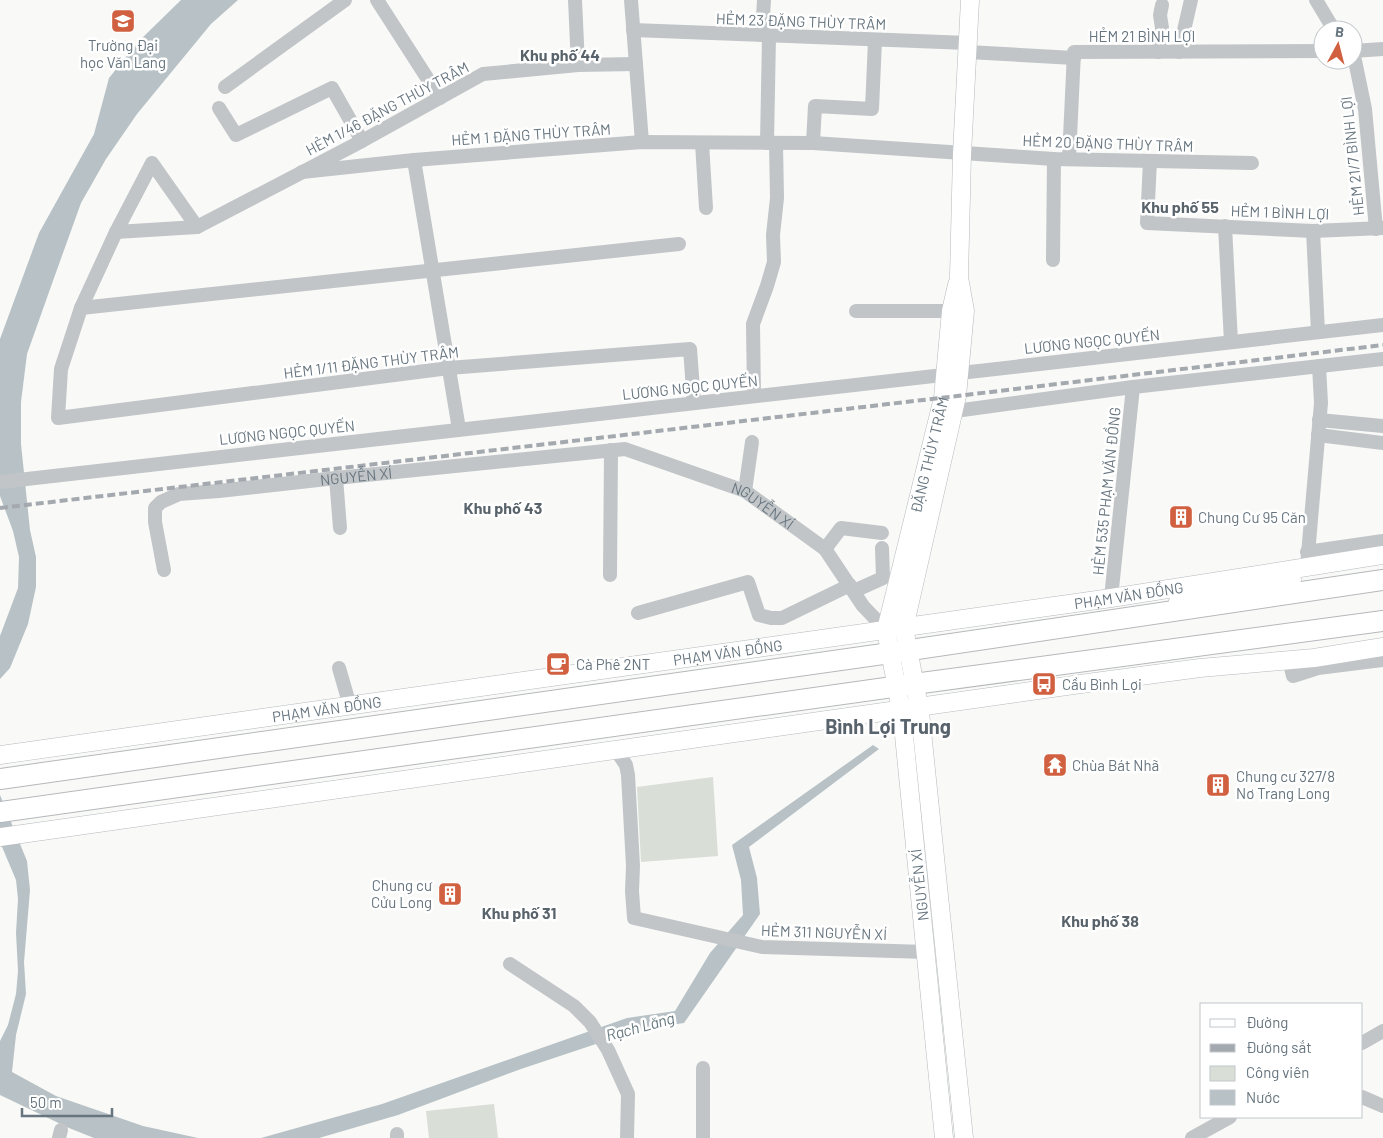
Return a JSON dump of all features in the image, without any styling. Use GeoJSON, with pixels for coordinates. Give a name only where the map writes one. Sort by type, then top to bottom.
{"type":"FeatureCollection","features":[{"type":"Feature","properties":{"kind":"highway"},"geometry":{"type":"LineString","coordinates":[[1309,571],[1383,580]]}},
{"type":"Feature","properties":{"kind":"highway","name":"PHẠM VĂN ĐỒNG"},"geometry":{"type":"LineString","coordinates":[[0,779],[1111,620],[1309,571]]}},
{"type":"Feature","properties":{"kind":"highway"},"geometry":{"type":"LineString","coordinates":[[0,812],[905,685],[1075,663],[1312,645],[1383,621]]}},
{"type":"Feature","properties":{"kind":"main road","name":"ĐẶNG THÙY TRÂM"},"geometry":{"type":"LineString","coordinates":[[886,630],[943,398],[951,374],[965,311],[959,277],[962,154],[970,0]]}},
{"type":"Feature","properties":{"kind":"main road","name":"ĐẶNG THÙY TRÂM"},"geometry":{"type":"LineString","coordinates":[[904,628],[955,411],[951,374],[951,311],[959,277]]}},
{"type":"Feature","properties":{"kind":"main road"},"geometry":{"type":"LineString","coordinates":[[1309,571],[1383,555]]}},
{"type":"Feature","properties":{"kind":"main road"},"geometry":{"type":"LineString","coordinates":[[1309,571],[1383,565]]}},
{"type":"Feature","properties":{"kind":"main road","name":"PHẠM VĂN ĐỒNG"},"geometry":{"type":"LineString","coordinates":[[0,755],[1309,571]]}},
{"type":"Feature","properties":{"kind":"main road"},"geometry":{"type":"LineString","coordinates":[[1111,598],[1111,620]]}},
{"type":"Feature","properties":{"kind":"main road","name":"NGUYỄN XÍ"},"geometry":{"type":"LineString","coordinates":[[899,651],[904,628]]}},
{"type":"Feature","properties":{"kind":"main road","name":"NGUYỄN XÍ"},"geometry":{"type":"LineString","coordinates":[[886,630],[899,651],[905,685],[900,710],[944,1138]]}},
{"type":"Feature","properties":{"kind":"main road"},"geometry":{"type":"LineString","coordinates":[[0,837],[1200,668],[1291,668],[1312,645],[1383,637]]}},
{"type":"Feature","properties":{"kind":"main road"},"geometry":{"type":"LineString","coordinates":[[1312,645],[1383,648]]}},
{"type":"Feature","properties":{"kind":"main road","name":"NGUYỄN XÍ"},"geometry":{"type":"LineString","coordinates":[[905,685],[919,708],[964,1138]]}},
{"type":"Feature","properties":{"kind":"main road"},"geometry":{"type":"LineString","coordinates":[[696,715],[700,739]]}},
{"type":"Feature","properties":{"kind":"street"},"geometry":{"type":"LineString","coordinates":[[225,87],[345,0]]}},
{"type":"Feature","properties":{"kind":"street"},"geometry":{"type":"LineString","coordinates":[[377,0],[440,98]]}},
{"type":"Feature","properties":{"kind":"street"},"geometry":{"type":"LineString","coordinates":[[575,0],[578,65]]}},
{"type":"Feature","properties":{"kind":"street"},"geometry":{"type":"LineString","coordinates":[[630,0],[642,142]]}},
{"type":"Feature","properties":{"kind":"street"},"geometry":{"type":"LineString","coordinates":[[754,396],[753,324],[774,262],[773,235],[777,198],[771,143],[764,0]]}},
{"type":"Feature","properties":{"kind":"street"},"geometry":{"type":"LineString","coordinates":[[1179,52],[1191,0]]}},
{"type":"Feature","properties":{"kind":"street"},"geometry":{"type":"LineString","coordinates":[[1316,0],[1328,20]]}},
{"type":"Feature","properties":{"kind":"street"},"geometry":{"type":"LineString","coordinates":[[1158,52],[1162,28],[1160,14],[1162,5]]}},
{"type":"Feature","properties":{"kind":"street","name":"HẺM 23 ĐẶNG THÙY TRÂM"},"geometry":{"type":"LineString","coordinates":[[633,30],[875,40],[968,48]]}},
{"type":"Feature","properties":{"kind":"street"},"geometry":{"type":"LineString","coordinates":[[813,143],[815,106],[872,109],[875,40]]}},
{"type":"Feature","properties":{"kind":"street","name":"HẺM 21 BÌNH LỢI"},"geometry":{"type":"LineString","coordinates":[[968,48],[1074,58],[1074,52],[1313,51]]}},
{"type":"Feature","properties":{"kind":"street"},"geometry":{"type":"LineString","coordinates":[[1363,50],[1383,49]]}},
{"type":"Feature","properties":{"kind":"street"},"geometry":{"type":"LineString","coordinates":[[1069,159],[1074,58]]}},
{"type":"Feature","properties":{"kind":"street","name":"HẺM 1/46 ĐẶNG THÙY TRÂM"},"geometry":{"type":"LineString","coordinates":[[302,172],[483,74],[578,65],[636,64]]}},
{"type":"Feature","properties":{"kind":"street","name":"HẺM 21/7 BÌNH LỢI"},"geometry":{"type":"LineString","coordinates":[[1357,70],[1366,109],[1380,228]]}},
{"type":"Feature","properties":{"kind":"street"},"geometry":{"type":"LineString","coordinates":[[219,108],[236,135],[332,88],[362,141]]}},
{"type":"Feature","properties":{"kind":"street","name":"HẺM 1 ĐẶNG THÙY TRÂM"},"geometry":{"type":"LineString","coordinates":[[116,232],[197,227],[302,172],[414,160],[642,142],[813,143],[962,154]]}},
{"type":"Feature","properties":{"kind":"street"},"geometry":{"type":"LineString","coordinates":[[702,142],[706,208]]}},
{"type":"Feature","properties":{"kind":"street","name":"HẺM 20 ĐẶNG THÙY TRÂM"},"geometry":{"type":"LineString","coordinates":[[962,154],[1054,159],[1252,163]]}},
{"type":"Feature","properties":{"kind":"street"},"geometry":{"type":"LineString","coordinates":[[1053,260],[1054,159]]}},
{"type":"Feature","properties":{"kind":"street"},"geometry":{"type":"LineString","coordinates":[[414,160],[459,430]]}},
{"type":"Feature","properties":{"kind":"street","name":"HẺM 1 BÌNH LỢI"},"geometry":{"type":"LineString","coordinates":[[1150,161],[1147,223],[1313,231],[1380,228]]}},
{"type":"Feature","properties":{"kind":"street"},"geometry":{"type":"LineString","coordinates":[[81,308],[116,232],[152,163],[197,227]]}},
{"type":"Feature","properties":{"kind":"street"},"geometry":{"type":"LineString","coordinates":[[1225,226],[1231,342]]}},
{"type":"Feature","properties":{"kind":"street"},"geometry":{"type":"LineString","coordinates":[[1313,231],[1318,332]]}},
{"type":"Feature","properties":{"kind":"street"},"geometry":{"type":"LineString","coordinates":[[81,308],[680,244]]}},
{"type":"Feature","properties":{"kind":"street","name":"HẺM 1/11 ĐẶNG THÙY TRÂM"},"geometry":{"type":"LineString","coordinates":[[81,308],[62,369],[58,418],[449,368],[690,349],[694,403]]}},
{"type":"Feature","properties":{"kind":"street"},"geometry":{"type":"LineString","coordinates":[[856,311],[951,311]]}},
{"type":"Feature","properties":{"kind":"street","name":"LƯƠNG NGỌC QUYẾN"},"geometry":{"type":"LineString","coordinates":[[0,482],[1383,325]]}},
{"type":"Feature","properties":{"kind":"street"},"geometry":{"type":"LineString","coordinates":[[955,411],[1133,387],[1383,359]]}},
{"type":"Feature","properties":{"kind":"street"},"geometry":{"type":"LineString","coordinates":[[1309,571],[1321,403],[1319,366]]}},
{"type":"Feature","properties":{"kind":"street","name":"HẺM 535 PHẠM VĂN ĐỒNG"},"geometry":{"type":"LineString","coordinates":[[1111,598],[1133,387]]}},
{"type":"Feature","properties":{"kind":"street"},"geometry":{"type":"LineString","coordinates":[[1319,420],[1383,426]]}},
{"type":"Feature","properties":{"kind":"street"},"geometry":{"type":"LineString","coordinates":[[1318,435],[1383,443]]}},
{"type":"Feature","properties":{"kind":"street"},"geometry":{"type":"LineString","coordinates":[[744,491],[752,442]]}},
{"type":"Feature","properties":{"kind":"street","name":"NGUYỄN XÍ"},"geometry":{"type":"LineString","coordinates":[[164,570],[155,522],[155,508],[161,502],[179,494],[625,449],[744,491],[824,549],[864,606],[886,630]]}},
{"type":"Feature","properties":{"kind":"street"},"geometry":{"type":"LineString","coordinates":[[610,575],[611,450]]}},
{"type":"Feature","properties":{"kind":"street"},"geometry":{"type":"LineString","coordinates":[[336,478],[340,528]]}},
{"type":"Feature","properties":{"kind":"street"},"geometry":{"type":"LineString","coordinates":[[824,549],[841,528],[882,533]]}},
{"type":"Feature","properties":{"kind":"street","name":"PHẠM VĂN ĐỒNG"},"geometry":{"type":"LineString","coordinates":[[1309,571],[1383,541]]}},
{"type":"Feature","properties":{"kind":"street"},"geometry":{"type":"LineString","coordinates":[[638,613],[748,582],[759,615],[782,618],[852,588],[883,578],[882,548]]}},
{"type":"Feature","properties":{"kind":"street"},"geometry":{"type":"LineString","coordinates":[[1291,668],[1318,668],[1383,660]]}},
{"type":"Feature","properties":{"kind":"street"},"geometry":{"type":"LineString","coordinates":[[339,668],[350,706]]}},
{"type":"Feature","properties":{"kind":"street","name":"HẺM 311 NGUYỄN XÍ"},"geometry":{"type":"LineString","coordinates":[[616,750],[626,765],[628,775],[634,918],[762,947],[926,952]]}},
{"type":"Feature","properties":{"kind":"street"},"geometry":{"type":"LineString","coordinates":[[510,964],[574,1006],[590,1022],[608,1050],[628,1094],[627,1138]]}},
{"type":"Feature","properties":{"kind":"street"},"geometry":{"type":"LineString","coordinates":[[1363,1042],[1383,1032]]}},
{"type":"Feature","properties":{"kind":"street"},"geometry":{"type":"LineString","coordinates":[[703,1068],[703,1138]]}},
{"type":"Feature","properties":{"kind":"street"},"geometry":{"type":"LineString","coordinates":[[1363,1097],[1383,1106]]}},
{"type":"Feature","properties":{"kind":"street"},"geometry":{"type":"LineString","coordinates":[[1192,1138],[1228,1118]]}},
{"type":"Feature","properties":{"kind":"green space"},"geometry":{"type":"Polygon","coordinates":[[[713,777],[718,856],[641,862],[637,787],[713,777]]]}},
{"type":"Feature","properties":{"kind":"green space"},"geometry":{"type":"Polygon","coordinates":[[[494,1104],[498,1138],[429,1138],[426,1111],[494,1104]]]}},
{"type":"Feature","properties":{"kind":"water"},"geometry":{"type":"Polygon","coordinates":[[[181,0],[238,0],[211,24],[137,114],[106,159],[81,203],[27,354],[21,402],[21,444],[30,530],[36,557],[36,587],[28,624],[10,668],[0,679],[0,636],[18,588],[19,557],[13,531],[0,496],[0,339],[39,233],[94,134],[109,78],[138,42],[181,0]]]}},
{"type":"Feature","properties":{"kind":"water","name":"Rạch Lăng"},"geometry":{"type":"Polygon","coordinates":[[[873,745],[879,749],[749,847],[757,878],[760,914],[684,1023],[638,1030],[521,1069],[398,1115],[319,1138],[261,1138],[382,1104],[627,1018],[675,1011],[710,953],[743,915],[741,880],[732,845],[873,745]]]}},
{"type":"Feature","properties":{"kind":"water"},"geometry":{"type":"Polygon","coordinates":[[[0,795],[27,861],[30,890],[24,962],[26,994],[16,1035],[12,1072],[56,1096],[143,1126],[198,1138],[94,1138],[0,1095],[0,1041],[8,1025],[16,994],[18,971],[16,933],[18,899],[16,880],[0,842],[0,795]]]}},
{"type":"Feature","properties":{"kind":"railway"},"geometry":{"type":"LineString","coordinates":[[0,508],[1383,345]]}},
{"type":"Feature","properties":{"kind":"place","name":"Trường Đại học Văn Lang"},"geometry":{"type":"Point","coordinates":[123,21]}},
{"type":"Feature","properties":{"kind":"place","name":"Chung Cư 95 Căn"},"geometry":{"type":"Point","coordinates":[1181,517]}},
{"type":"Feature","properties":{"kind":"place","name":"Cà Phê 2NT"},"geometry":{"type":"Point","coordinates":[558,664]}},
{"type":"Feature","properties":{"kind":"place","name":"Cầu Bình Lợi"},"geometry":{"type":"Point","coordinates":[1044,684]}},
{"type":"Feature","properties":{"kind":"place","name":"Chùa Bát Nhã"},"geometry":{"type":"Point","coordinates":[1055,765]}},
{"type":"Feature","properties":{"kind":"place","name":"Chung cư 327/8 Nơ Trang Long"},"geometry":{"type":"Point","coordinates":[1218,785]}},
{"type":"Feature","properties":{"kind":"place","name":"Chung cư Cửu Long"},"geometry":{"type":"Point","coordinates":[450,894]}},
{"type":"Feature","properties":{"kind":"district","name":"Khu phố 44"},"geometry":{"type":"Point","coordinates":[560,54]}},
{"type":"Feature","properties":{"kind":"district","name":"Khu phố 55"},"geometry":{"type":"Point","coordinates":[1180,206]}},
{"type":"Feature","properties":{"kind":"district","name":"Khu phố 43"},"geometry":{"type":"Point","coordinates":[503,507]}},
{"type":"Feature","properties":{"kind":"district","name":"Bình Lợi Trung"},"geometry":{"type":"Point","coordinates":[888,726]}},
{"type":"Feature","properties":{"kind":"district","name":"Khu phố 31"},"geometry":{"type":"Point","coordinates":[519,912]}},
{"type":"Feature","properties":{"kind":"district","name":"Khu phố 38"},"geometry":{"type":"Point","coordinates":[1100,920]}}]}
